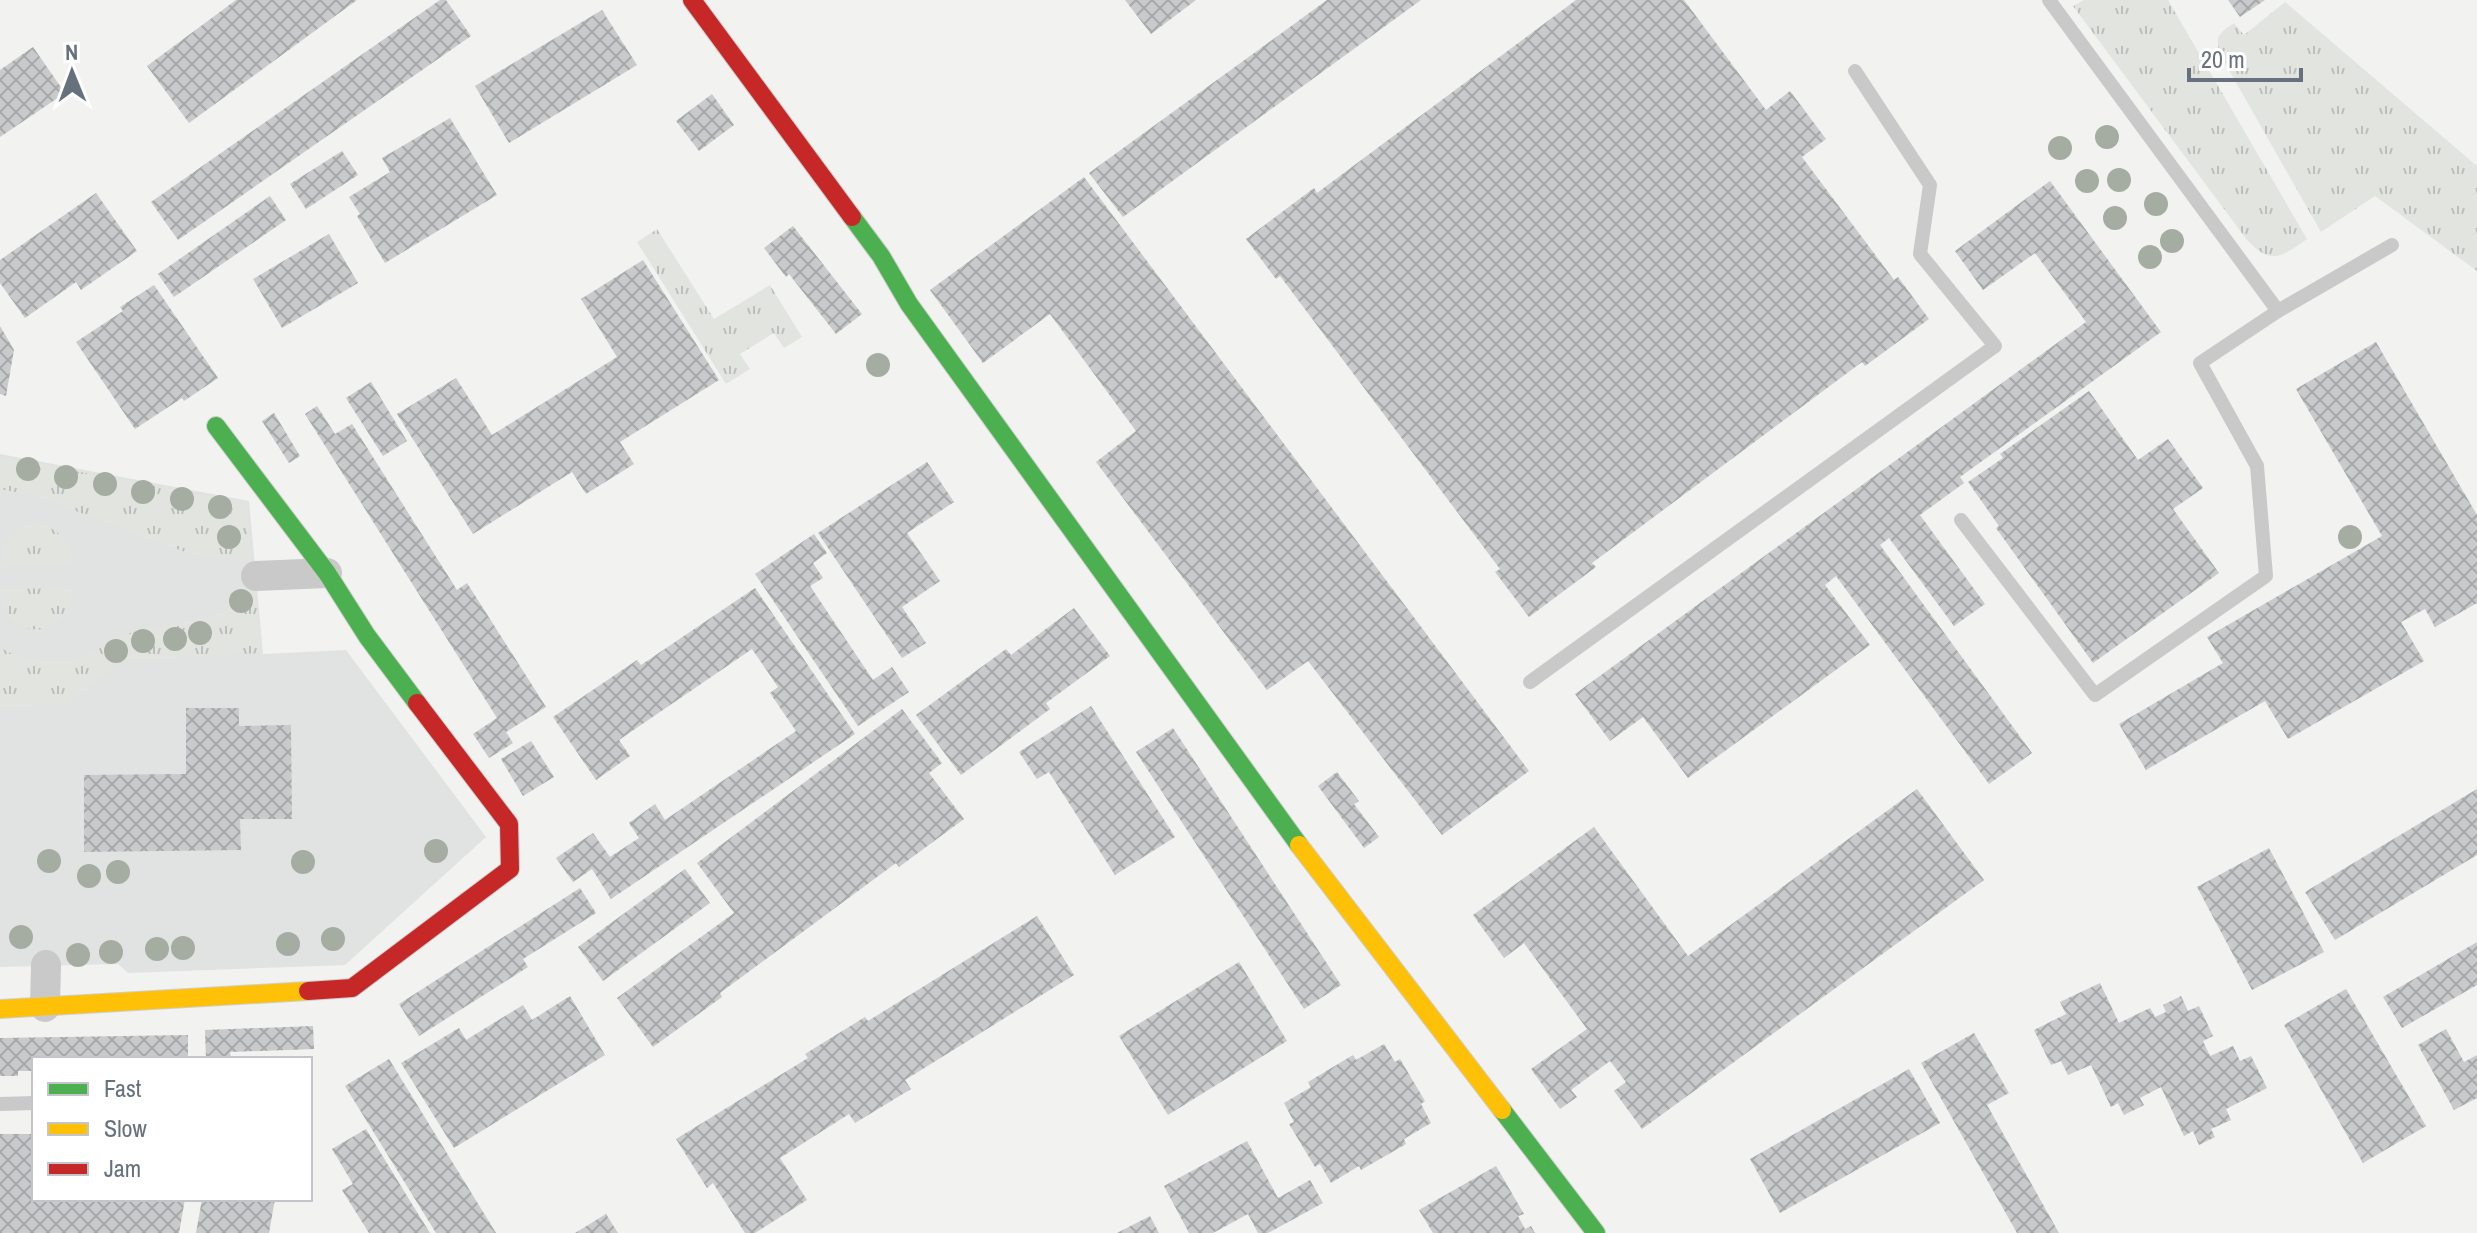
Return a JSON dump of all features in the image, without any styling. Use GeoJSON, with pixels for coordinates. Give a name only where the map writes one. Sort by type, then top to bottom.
{"type":"FeatureCollection","features":[{"type":"Feature","properties":{"kind":"street"},"geometry":{"type":"LineString","coordinates":[[692,0],[881,256],[909,304],[1282,823],[1596,1233]]}},
{"type":"Feature","properties":{"kind":"street"},"geometry":{"type":"LineString","coordinates":[[0,1009],[352,988],[510,869],[509,824],[367,636],[327,573],[216,426]]}},
{"type":"Feature","properties":{"kind":"street"},"geometry":{"type":"LineString","coordinates":[[256,576],[327,573]]}},
{"type":"Feature","properties":{"kind":"street"},"geometry":{"type":"LineString","coordinates":[[45,1007],[46,965]]}},
{"type":"Feature","properties":{"kind":"lane"},"geometry":{"type":"LineString","coordinates":[[2049,0],[2278,311]]}},
{"type":"Feature","properties":{"kind":"lane"},"geometry":{"type":"LineString","coordinates":[[1530,682],[1995,346],[1920,254],[1930,185],[1855,71]]}},
{"type":"Feature","properties":{"kind":"lane"},"geometry":{"type":"LineString","coordinates":[[1961,520],[2095,695],[2266,576],[2257,466],[2200,363],[2278,311],[2392,245]]}},
{"type":"Feature","properties":{"kind":"lane"},"geometry":{"type":"LineString","coordinates":[[0,1104],[32,1103]]}},
{"type":"Feature","properties":{"kind":"shaded area"},"geometry":{"type":"Polygon","coordinates":[[[0,454],[249,501],[263,654],[346,650],[486,837],[345,965],[128,973],[118,964],[0,967],[0,454]]]}},
{"type":"Feature","properties":{"kind":"green space"},"geometry":{"type":"Polygon","coordinates":[[[2084,0],[2168,0],[2307,239],[2276,256],[2263,253],[2247,240],[2073,6],[2084,0]]]}},
{"type":"Feature","properties":{"kind":"green space"},"geometry":{"type":"Polygon","coordinates":[[[2285,2],[2477,166],[2477,271],[2375,196],[2321,232],[2221,56],[2218,44],[2221,33],[2234,23],[2244,35],[2285,2]]]}},
{"type":"Feature","properties":{"kind":"green space"},"geometry":{"type":"Polygon","coordinates":[[[657,229],[714,319],[770,285],[802,337],[784,348],[774,333],[740,354],[750,369],[726,384],[637,242],[657,229]]]}},
{"type":"Feature","properties":{"kind":"green space"},"geometry":{"type":"Polygon","coordinates":[[[0,457],[246,503],[252,562],[193,555],[36,496],[0,489],[0,457]]]}},
{"type":"Feature","properties":{"kind":"green space"},"geometry":{"type":"Polygon","coordinates":[[[35,524],[51,528],[62,537],[71,565],[1,566],[5,542],[24,526],[35,524]]]}},
{"type":"Feature","properties":{"kind":"green space"},"geometry":{"type":"Polygon","coordinates":[[[239,587],[255,587],[261,653],[122,660],[67,704],[0,707],[0,646],[14,655],[34,660],[71,661],[135,632],[225,612],[231,593],[239,587]]]}},
{"type":"Feature","properties":{"kind":"green space"},"geometry":{"type":"Polygon","coordinates":[[[71,588],[68,606],[60,619],[49,627],[36,629],[24,627],[12,619],[5,607],[2,589],[71,588]]]}},
{"type":"Feature","properties":{"kind":"building"},"geometry":{"type":"Polygon","coordinates":[[[236,0],[357,0],[189,123],[147,66],[236,0]]]}},
{"type":"Feature","properties":{"kind":"building"},"geometry":{"type":"Polygon","coordinates":[[[440,0],[446,0],[471,36],[178,240],[151,202],[440,0]]]}},
{"type":"Feature","properties":{"kind":"building"},"geometry":{"type":"Polygon","coordinates":[[[1125,0],[1196,0],[1151,34],[1125,0]]]}},
{"type":"Feature","properties":{"kind":"building"},"geometry":{"type":"Polygon","coordinates":[[[1327,0],[1421,0],[1123,217],[1089,173],[1327,0]]]}},
{"type":"Feature","properties":{"kind":"building"},"geometry":{"type":"Polygon","coordinates":[[[1576,0],[1684,0],[1766,110],[1790,91],[1826,139],[1802,157],[1894,280],[1898,277],[1929,319],[1865,366],[1862,362],[1592,563],[1596,567],[1529,617],[1495,572],[1500,569],[1280,276],[1276,279],[1246,239],[1314,188],[1317,193],[1576,0]]]}},
{"type":"Feature","properties":{"kind":"building"},"geometry":{"type":"Polygon","coordinates":[[[2228,0],[2265,0],[2240,17],[2228,0]]]}},
{"type":"Feature","properties":{"kind":"building"},"geometry":{"type":"Polygon","coordinates":[[[602,10],[637,65],[509,143],[475,86],[602,10]]]}},
{"type":"Feature","properties":{"kind":"building"},"geometry":{"type":"Polygon","coordinates":[[[33,47],[65,93],[0,137],[0,70],[33,47]]]}},
{"type":"Feature","properties":{"kind":"building"},"geometry":{"type":"Polygon","coordinates":[[[712,94],[734,125],[699,151],[676,121],[712,94]]]}},
{"type":"Feature","properties":{"kind":"building"},"geometry":{"type":"Polygon","coordinates":[[[450,118],[497,195],[385,263],[349,197],[390,172],[382,158],[450,118]]]}},
{"type":"Feature","properties":{"kind":"building"},"geometry":{"type":"Polygon","coordinates":[[[342,151],[358,175],[306,209],[290,184],[342,151]]]}},
{"type":"Feature","properties":{"kind":"building"},"geometry":{"type":"Polygon","coordinates":[[[1084,177],[1529,771],[1442,835],[1308,661],[1267,690],[1096,462],[1136,431],[1050,314],[983,363],[930,290],[1084,177]]]}},
{"type":"Feature","properties":{"kind":"building"},"geometry":{"type":"Polygon","coordinates":[[[2050,181],[2161,332],[1960,477],[1964,483],[1920,515],[1985,604],[1954,626],[1889,538],[1880,545],[2032,753],[1989,784],[1836,576],[1825,585],[1870,645],[1688,778],[1643,717],[1610,741],[1575,694],[2086,322],[2035,253],[1983,290],[1955,251],[2050,181]]]}},
{"type":"Feature","properties":{"kind":"building"},"geometry":{"type":"Polygon","coordinates":[[[96,193],[137,251],[81,290],[76,282],[25,318],[0,283],[0,260],[96,193]]]}},
{"type":"Feature","properties":{"kind":"building"},"geometry":{"type":"Polygon","coordinates":[[[270,196],[286,220],[174,297],[158,274],[270,196]]]}},
{"type":"Feature","properties":{"kind":"building"},"geometry":{"type":"Polygon","coordinates":[[[793,226],[862,314],[836,334],[789,274],[786,277],[764,248],[793,226]]]}},
{"type":"Feature","properties":{"kind":"building"},"geometry":{"type":"Polygon","coordinates":[[[329,234],[358,283],[282,328],[253,279],[329,234]]]}},
{"type":"Feature","properties":{"kind":"building"},"geometry":{"type":"Polygon","coordinates":[[[643,260],[719,380],[620,442],[634,464],[586,494],[572,472],[473,534],[397,414],[456,378],[492,435],[617,357],[581,299],[643,260]]]}},
{"type":"Feature","properties":{"kind":"building"},"geometry":{"type":"Polygon","coordinates":[[[154,285],[218,378],[135,429],[76,342],[123,311],[120,307],[154,285]]]}},
{"type":"Feature","properties":{"kind":"building"},"geometry":{"type":"Polygon","coordinates":[[[0,326],[14,350],[6,396],[0,394],[0,326]]]}},
{"type":"Feature","properties":{"kind":"building"},"geometry":{"type":"Polygon","coordinates":[[[2376,342],[2477,515],[2477,603],[2435,627],[2425,609],[2401,622],[2424,661],[2288,739],[2265,701],[2146,770],[2119,724],[2223,663],[2207,637],[2382,536],[2296,389],[2376,342]]]}},
{"type":"Feature","properties":{"kind":"building"},"geometry":{"type":"Polygon","coordinates":[[[371,382],[407,441],[383,456],[346,398],[371,382]]]}},
{"type":"Feature","properties":{"kind":"building"},"geometry":{"type":"Polygon","coordinates":[[[2089,391],[2138,460],[2168,439],[2203,488],[2173,509],[2219,573],[2093,663],[1996,528],[1999,526],[1968,482],[2003,458],[2000,454],[2089,391]]]}},
{"type":"Feature","properties":{"kind":"building"},"geometry":{"type":"Polygon","coordinates":[[[317,406],[335,434],[352,424],[457,590],[467,583],[546,707],[506,732],[513,743],[489,758],[473,734],[497,718],[305,414],[317,406]]]}},
{"type":"Feature","properties":{"kind":"building"},"geometry":{"type":"Polygon","coordinates":[[[274,413],[300,456],[289,463],[262,421],[274,413]]]}},
{"type":"Feature","properties":{"kind":"building"},"geometry":{"type":"Polygon","coordinates":[[[927,462],[954,502],[907,533],[940,581],[902,607],[926,643],[902,658],[818,533],[927,462]]]}},
{"type":"Feature","properties":{"kind":"building"},"geometry":{"type":"Polygon","coordinates":[[[814,534],[827,553],[813,563],[823,578],[810,586],[873,680],[892,667],[909,692],[858,726],[755,574],[814,534]]]}},
{"type":"Feature","properties":{"kind":"building"},"geometry":{"type":"Polygon","coordinates":[[[755,588],[855,734],[611,899],[592,869],[573,882],[556,858],[593,833],[610,857],[639,838],[629,823],[655,804],[665,820],[796,731],[770,693],[778,687],[752,649],[619,740],[630,756],[596,780],[553,717],[637,660],[641,665],[755,588]]]}},
{"type":"Feature","properties":{"kind":"building"},"geometry":{"type":"Polygon","coordinates":[[[1074,608],[1110,656],[1046,703],[1050,709],[961,775],[916,715],[1006,649],[1011,655],[1074,608]]]}},
{"type":"Feature","properties":{"kind":"building"},"geometry":{"type":"Polygon","coordinates":[[[1091,706],[1175,837],[1115,875],[1049,772],[1037,779],[1019,752],[1091,706]]]}},
{"type":"Feature","properties":{"kind":"building"},"geometry":{"type":"Polygon","coordinates":[[[186,708],[239,708],[239,726],[291,725],[292,819],[240,819],[241,850],[84,852],[84,775],[186,774],[186,708]]]}},
{"type":"Feature","properties":{"kind":"building"},"geometry":{"type":"Polygon","coordinates":[[[902,709],[942,763],[929,773],[964,819],[899,867],[896,863],[720,993],[722,997],[653,1047],[617,998],[734,913],[697,863],[902,709]]]}},
{"type":"Feature","properties":{"kind":"building"},"geometry":{"type":"Polygon","coordinates":[[[1173,728],[1341,985],[1304,1009],[1136,752],[1173,728]]]}},
{"type":"Feature","properties":{"kind":"building"},"geometry":{"type":"Polygon","coordinates":[[[531,741],[554,777],[523,796],[501,759],[531,741]]]}},
{"type":"Feature","properties":{"kind":"building"},"geometry":{"type":"Polygon","coordinates":[[[1337,772],[1359,801],[1354,804],[1379,837],[1364,848],[1318,786],[1337,772]]]}},
{"type":"Feature","properties":{"kind":"building"},"geometry":{"type":"Polygon","coordinates":[[[1917,789],[1984,880],[1642,1129],[1614,1091],[1626,1082],[1610,1061],[1571,1090],[1577,1097],[1560,1109],[1531,1069],[1587,1029],[1524,943],[1504,958],[1473,915],[1594,827],[1688,956],[1917,789]]]}},
{"type":"Feature","properties":{"kind":"building"},"geometry":{"type":"Polygon","coordinates":[[[2477,789],[2477,855],[2335,940],[2305,892],[2477,789]]]}},
{"type":"Feature","properties":{"kind":"building"},"geometry":{"type":"Polygon","coordinates":[[[2269,848],[2324,952],[2252,990],[2197,887],[2269,848]]]}},
{"type":"Feature","properties":{"kind":"building"},"geometry":{"type":"Polygon","coordinates":[[[685,869],[710,903],[603,981],[578,947],[685,869]]]}},
{"type":"Feature","properties":{"kind":"building"},"geometry":{"type":"Polygon","coordinates":[[[580,888],[596,913],[523,959],[528,967],[419,1036],[399,1004],[580,888]]]}},
{"type":"Feature","properties":{"kind":"building"},"geometry":{"type":"Polygon","coordinates":[[[1037,916],[1074,975],[905,1080],[911,1089],[855,1123],[849,1114],[780,1158],[807,1200],[755,1233],[745,1233],[713,1183],[707,1188],[676,1139],[808,1058],[805,1054],[865,1017],[868,1021],[1037,916]]]}},
{"type":"Feature","properties":{"kind":"building"},"geometry":{"type":"Polygon","coordinates":[[[2477,942],[2477,985],[2402,1028],[2383,997],[2477,942]]]}},
{"type":"Feature","properties":{"kind":"building"},"geometry":{"type":"Polygon","coordinates":[[[1239,962],[1287,1041],[1168,1115],[1119,1036],[1239,962]]]}},
{"type":"Feature","properties":{"kind":"building"},"geometry":{"type":"Polygon","coordinates":[[[2100,983],[2119,1023],[2150,1008],[2155,1017],[2166,1012],[2163,1005],[2181,996],[2188,1011],[2199,1006],[2213,1036],[2203,1041],[2210,1056],[2233,1046],[2240,1061],[2251,1056],[2267,1088],[2226,1109],[2231,1120],[2211,1129],[2215,1137],[2199,1145],[2193,1131],[2184,1136],[2161,1087],[2140,1098],[2144,1105],[2124,1115],[2118,1103],[2111,1107],[2091,1065],[2068,1075],[2061,1061],[2051,1065],[2034,1030],[2066,1014],[2060,1002],[2100,983]]]}},
{"type":"Feature","properties":{"kind":"building"},"geometry":{"type":"Polygon","coordinates":[[[2346,989],[2426,1126],[2363,1163],[2284,1025],[2346,989]]]}},
{"type":"Feature","properties":{"kind":"building"},"geometry":{"type":"Polygon","coordinates":[[[570,996],[605,1055],[454,1148],[401,1063],[459,1028],[466,1040],[523,1005],[532,1020],[570,996]]]}},
{"type":"Feature","properties":{"kind":"building"},"geometry":{"type":"Polygon","coordinates":[[[313,1026],[314,1049],[230,1052],[231,1057],[206,1057],[205,1030],[313,1026]]]}},
{"type":"Feature","properties":{"kind":"building"},"geometry":{"type":"Polygon","coordinates":[[[2446,1029],[2464,1062],[2477,1055],[2477,1098],[2454,1110],[2418,1045],[2446,1029]]]}},
{"type":"Feature","properties":{"kind":"building"},"geometry":{"type":"Polygon","coordinates":[[[1974,1033],[2009,1093],[1987,1105],[2059,1233],[2017,1233],[1921,1063],[1974,1033]]]}},
{"type":"Feature","properties":{"kind":"building"},"geometry":{"type":"Polygon","coordinates":[[[188,1035],[188,1057],[32,1057],[32,1071],[18,1071],[18,1076],[0,1076],[0,1038],[188,1035]]]}},
{"type":"Feature","properties":{"kind":"building"},"geometry":{"type":"Polygon","coordinates":[[[1384,1044],[1395,1062],[1400,1059],[1425,1101],[1421,1104],[1431,1123],[1404,1139],[1406,1144],[1331,1183],[1320,1164],[1315,1167],[1289,1124],[1294,1122],[1284,1103],[1311,1087],[1308,1082],[1353,1055],[1356,1060],[1384,1044]]]}},
{"type":"Feature","properties":{"kind":"building"},"geometry":{"type":"Polygon","coordinates":[[[389,1059],[496,1233],[436,1233],[345,1086],[389,1059]]]}},
{"type":"Feature","properties":{"kind":"building"},"geometry":{"type":"Polygon","coordinates":[[[1909,1069],[1940,1123],[1780,1213],[1750,1159],[1909,1069]]]}},
{"type":"Feature","properties":{"kind":"building"},"geometry":{"type":"Polygon","coordinates":[[[366,1129],[430,1233],[369,1233],[342,1190],[353,1184],[332,1149],[366,1129]]]}},
{"type":"Feature","properties":{"kind":"building"},"geometry":{"type":"Polygon","coordinates":[[[0,1134],[32,1134],[32,1201],[185,1201],[179,1233],[0,1233],[0,1134]]]}},
{"type":"Feature","properties":{"kind":"building"},"geometry":{"type":"Polygon","coordinates":[[[1247,1141],[1278,1198],[1310,1180],[1323,1203],[1268,1233],[1258,1233],[1248,1214],[1213,1233],[1189,1233],[1164,1186],[1247,1141]]]}},
{"type":"Feature","properties":{"kind":"building"},"geometry":{"type":"Polygon","coordinates":[[[1496,1166],[1524,1214],[1518,1216],[1525,1229],[1531,1226],[1535,1233],[1433,1233],[1419,1210],[1496,1166]]]}},
{"type":"Feature","properties":{"kind":"building"},"geometry":{"type":"Polygon","coordinates":[[[202,1201],[275,1201],[269,1233],[196,1233],[202,1201]]]}},
{"type":"Feature","properties":{"kind":"building"},"geometry":{"type":"Polygon","coordinates":[[[606,1214],[618,1233],[575,1233],[606,1214]]]}},
{"type":"Feature","properties":{"kind":"building"},"geometry":{"type":"Polygon","coordinates":[[[1150,1216],[1159,1233],[1117,1233],[1150,1216]]]}},
{"type":"Feature","properties":{"kind":"traffic: fast"},"geometry":{"type":"LineString","coordinates":[[852,217],[881,256],[909,304],[1299,845]]}},
{"type":"Feature","properties":{"kind":"traffic: fast"},"geometry":{"type":"LineString","coordinates":[[216,426],[327,573],[367,636],[417,703]]}},
{"type":"Feature","properties":{"kind":"traffic: fast"},"geometry":{"type":"LineString","coordinates":[[1502,1110],[1596,1233]]}},
{"type":"Feature","properties":{"kind":"traffic: slow"},"geometry":{"type":"LineString","coordinates":[[1299,845],[1502,1110]]}},
{"type":"Feature","properties":{"kind":"traffic: slow"},"geometry":{"type":"LineString","coordinates":[[0,1009],[308,991]]}},
{"type":"Feature","properties":{"kind":"traffic: jam"},"geometry":{"type":"LineString","coordinates":[[692,0],[852,217]]}},
{"type":"Feature","properties":{"kind":"traffic: jam"},"geometry":{"type":"LineString","coordinates":[[308,991],[352,988],[510,869],[509,824],[417,703]]}}]}
